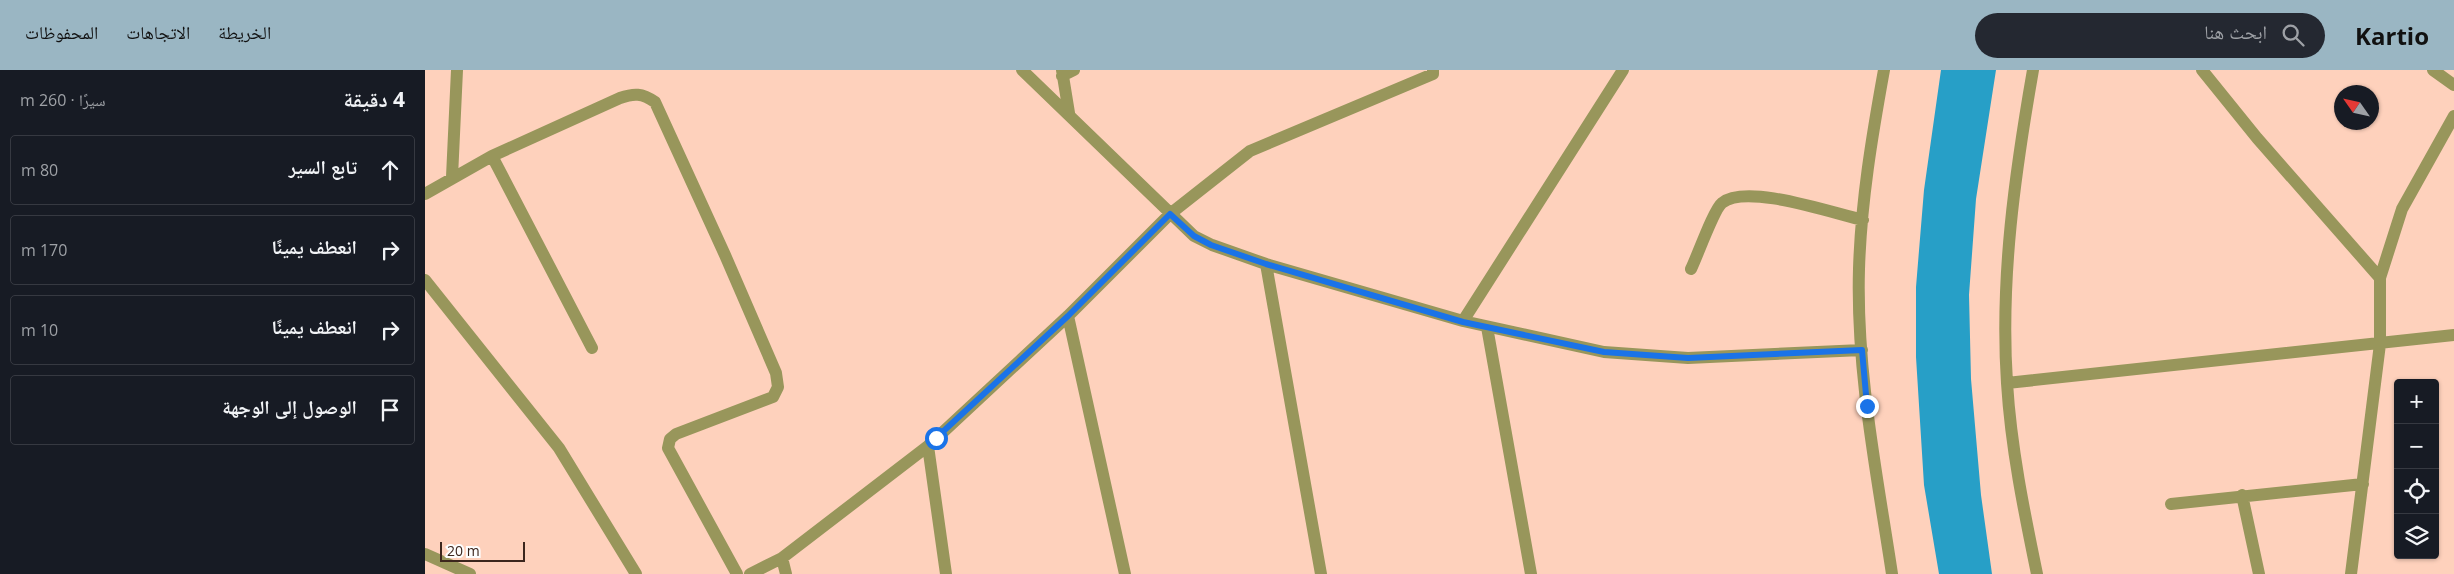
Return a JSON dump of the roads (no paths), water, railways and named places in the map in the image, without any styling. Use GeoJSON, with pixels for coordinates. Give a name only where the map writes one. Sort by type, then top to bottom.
{"type":"FeatureCollection","features":[{"type":"Feature","properties":{"kind":"street"},"geometry":{"type":"LineString","coordinates":[[452,177],[457,70]]}},
{"type":"Feature","properties":{"kind":"street"},"geometry":{"type":"LineString","coordinates":[[1022,70],[1069,113],[1194,236],[1211,245],[1266,264],[1463,322],[1604,352],[1688,358],[1862,350]]}},
{"type":"Feature","properties":{"kind":"street"},"geometry":{"type":"LineString","coordinates":[[1069,113],[1062,73],[1074,70]]}},
{"type":"Feature","properties":{"kind":"street"},"geometry":{"type":"LineString","coordinates":[[750,574],[782,558],[928,446],[1068,316],[1170,214],[1250,151],[1433,74],[1433,70]]}},
{"type":"Feature","properties":{"kind":"street"},"geometry":{"type":"LineString","coordinates":[[1463,322],[1623,70]]}},
{"type":"Feature","properties":{"kind":"street"},"geometry":{"type":"LineString","coordinates":[[1884,70],[1868,154],[1859,270],[1862,350],[1867,406],[1892,574]]}},
{"type":"Feature","properties":{"kind":"street"},"geometry":{"type":"LineString","coordinates":[[2033,70],[2013,186],[2007,287],[2007,382],[2018,479],[2037,574]]}},
{"type":"Feature","properties":{"kind":"street"},"geometry":{"type":"LineString","coordinates":[[2202,70],[2257,138],[2380,278]]}},
{"type":"Feature","properties":{"kind":"street"},"geometry":{"type":"LineString","coordinates":[[2433,70],[2454,85]]}},
{"type":"Feature","properties":{"kind":"street"},"geometry":{"type":"LineString","coordinates":[[425,194],[492,156],[633,93],[645,95],[655,102],[725,255],[777,380],[778,387],[773,397],[676,434],[670,439],[668,448],[737,574]]}},
{"type":"Feature","properties":{"kind":"street"},"geometry":{"type":"LineString","coordinates":[[2351,574],[2380,344],[2380,278],[2402,209],[2454,116]]}},
{"type":"Feature","properties":{"kind":"street"},"geometry":{"type":"LineString","coordinates":[[492,156],[592,348]]}},
{"type":"Feature","properties":{"kind":"street"},"geometry":{"type":"LineString","coordinates":[[1691,269],[1720,204],[1735,196],[1758,195],[1863,220]]}},
{"type":"Feature","properties":{"kind":"street"},"geometry":{"type":"LineString","coordinates":[[1266,264],[1321,574]]}},
{"type":"Feature","properties":{"kind":"street"},"geometry":{"type":"LineString","coordinates":[[425,280],[559,448],[636,574]]}},
{"type":"Feature","properties":{"kind":"street"},"geometry":{"type":"LineString","coordinates":[[1068,316],[1125,574]]}},
{"type":"Feature","properties":{"kind":"street"},"geometry":{"type":"LineString","coordinates":[[1487,326],[1531,574]]}},
{"type":"Feature","properties":{"kind":"street"},"geometry":{"type":"LineString","coordinates":[[2007,382],[2454,335]]}},
{"type":"Feature","properties":{"kind":"street"},"geometry":{"type":"LineString","coordinates":[[928,446],[946,574]]}},
{"type":"Feature","properties":{"kind":"street"},"geometry":{"type":"LineString","coordinates":[[2171,504],[2363,484]]}},
{"type":"Feature","properties":{"kind":"street"},"geometry":{"type":"LineString","coordinates":[[2242,496],[2259,574]]}},
{"type":"Feature","properties":{"kind":"street"},"geometry":{"type":"LineString","coordinates":[[425,554],[470,574]]}},
{"type":"Feature","properties":{"kind":"street"},"geometry":{"type":"LineString","coordinates":[[782,558],[786,574]]}},
{"type":"Feature","properties":{"kind":"water"},"geometry":{"type":"Polygon","coordinates":[[[1941,70],[1996,70],[1976,199],[1969,295],[1971,379],[1981,495],[1992,574],[1939,574],[1924,485],[1916,357],[1916,287],[1924,190],[1941,70]]]}}]}
